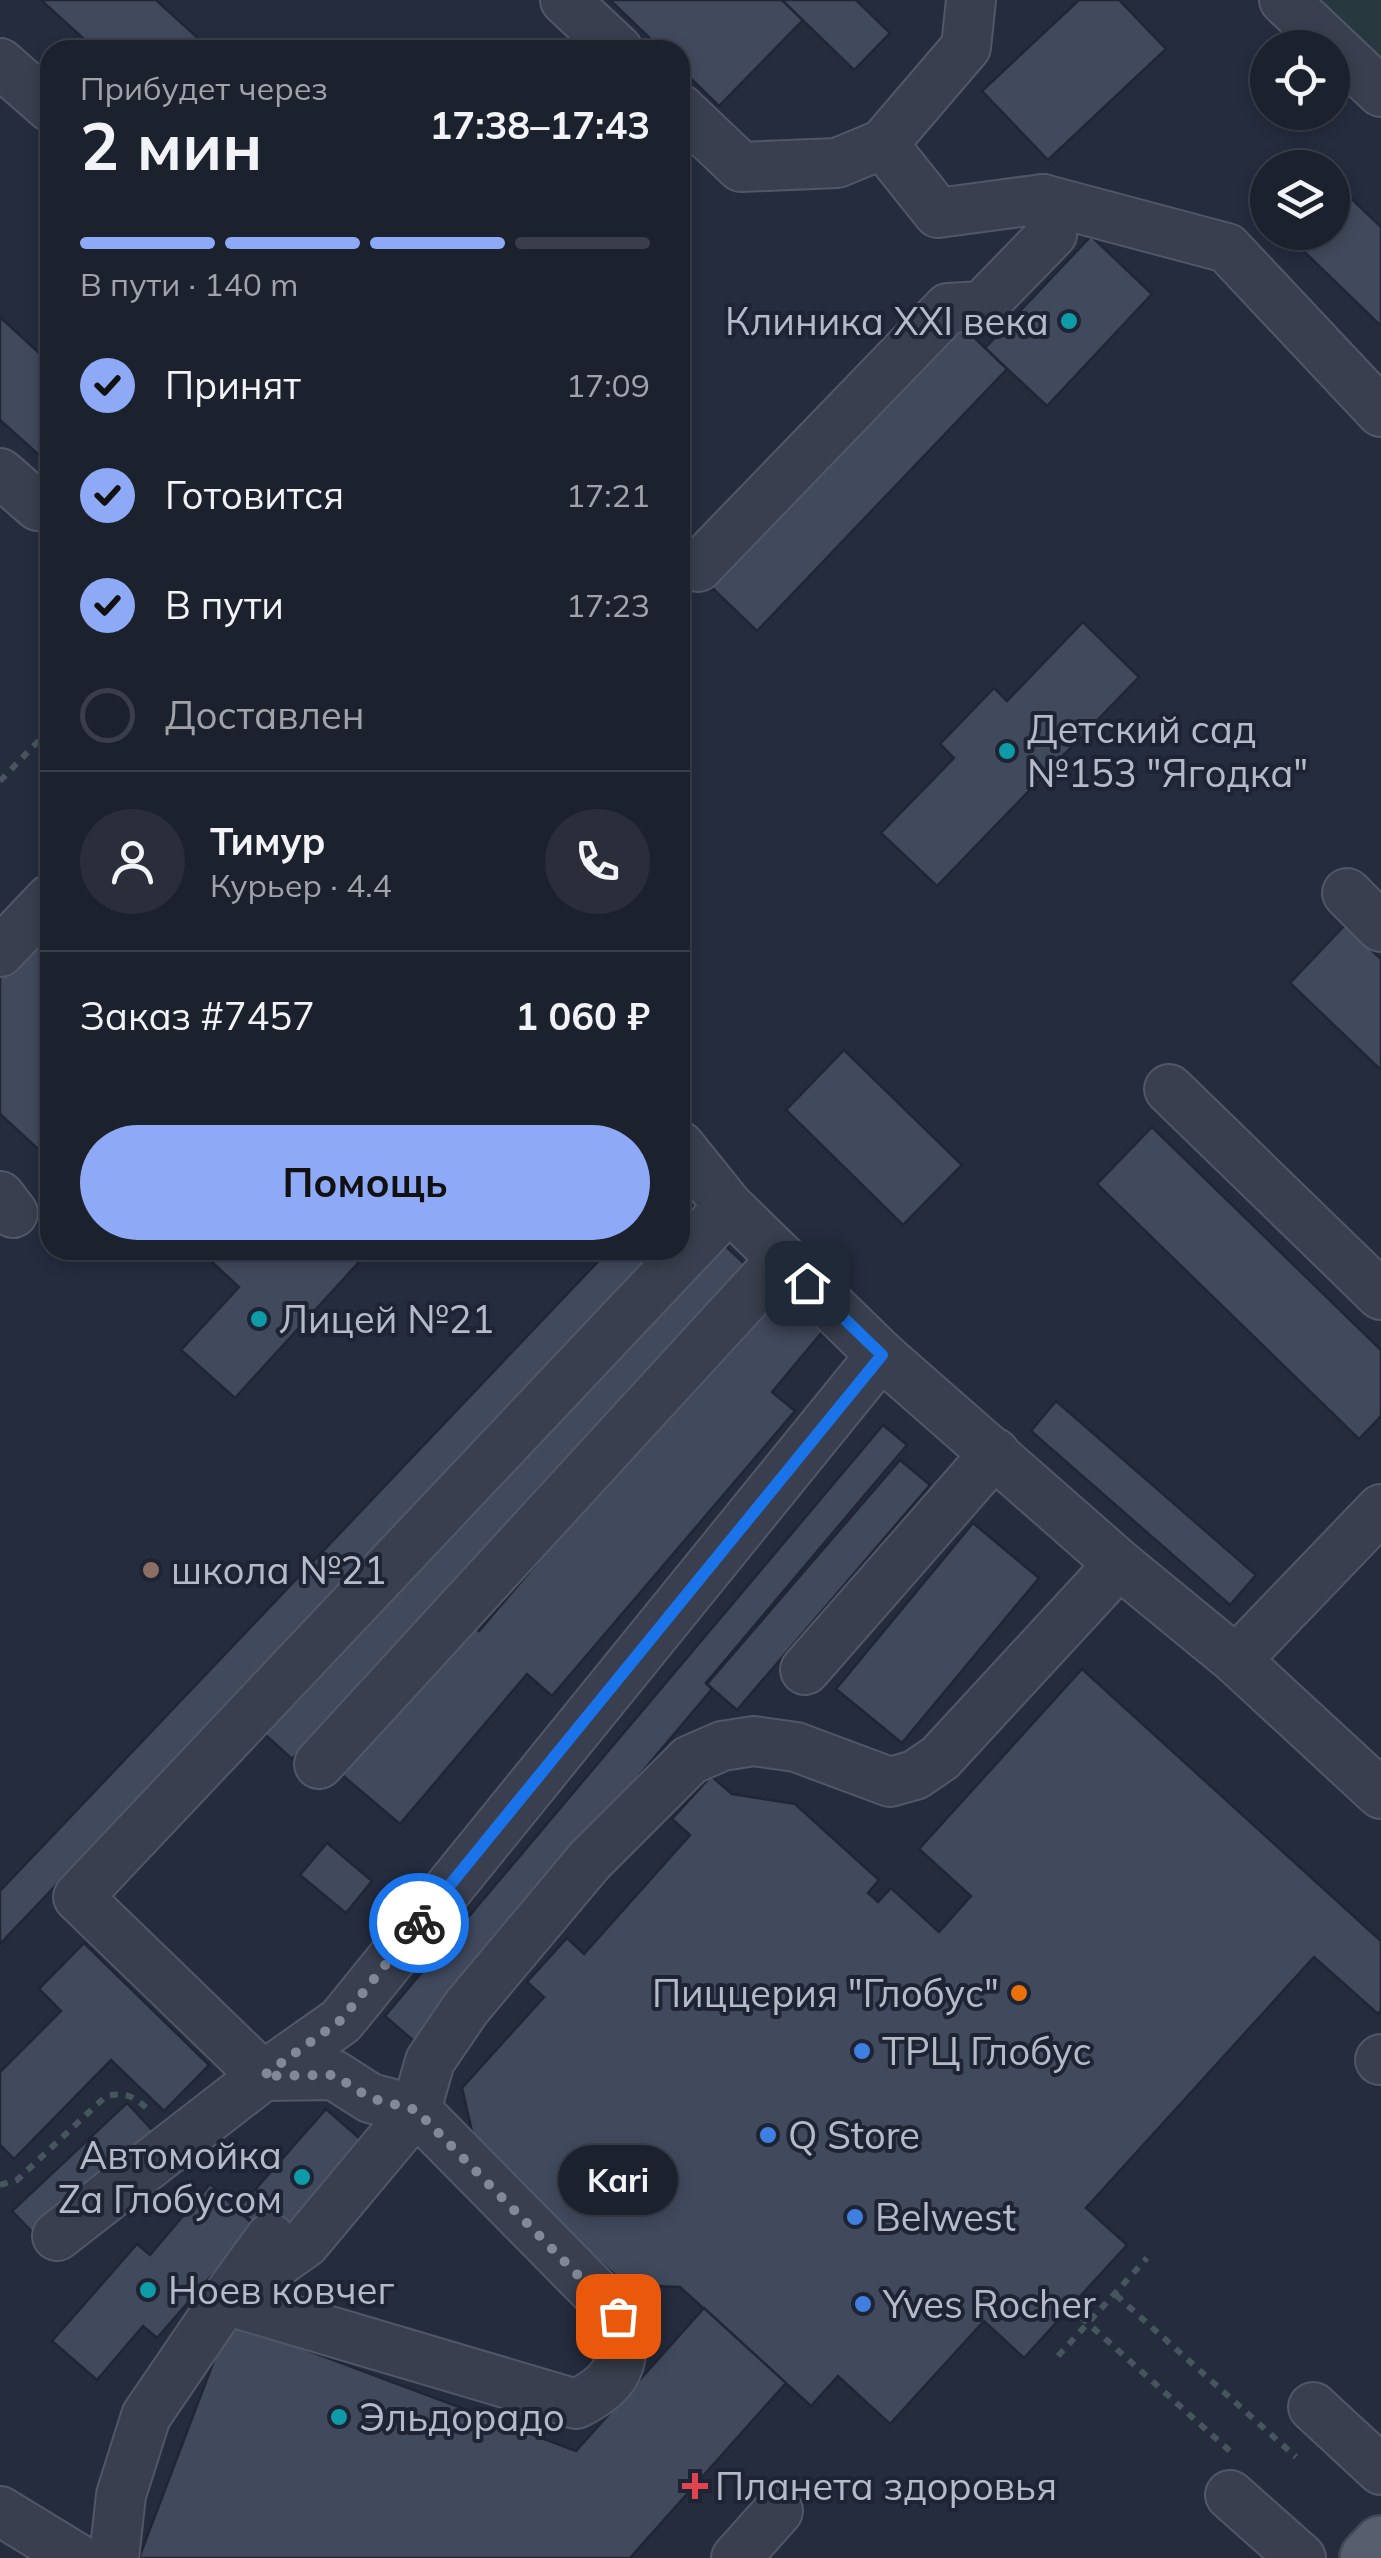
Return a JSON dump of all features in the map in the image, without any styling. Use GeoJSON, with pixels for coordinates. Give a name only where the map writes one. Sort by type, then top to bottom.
{"type":"FeatureCollection","features":[{"type":"Feature","properties":{"kind":"main road"},"geometry":{"type":"LineString","coordinates":[[1368,2558],[1381,2544]]}},
{"type":"Feature","properties":{"kind":"lane"},"geometry":{"type":"LineString","coordinates":[[565,0],[607,40]]}},
{"type":"Feature","properties":{"kind":"lane"},"geometry":{"type":"LineString","coordinates":[[690,118],[741,166],[837,163],[883,144],[966,47],[972,0]]}},
{"type":"Feature","properties":{"kind":"lane"},"geometry":{"type":"LineString","coordinates":[[1284,0],[1381,92]]}},
{"type":"Feature","properties":{"kind":"lane"},"geometry":{"type":"LineString","coordinates":[[0,63],[40,98]]}},
{"type":"Feature","properties":{"kind":"lane"},"geometry":{"type":"LineString","coordinates":[[883,144],[938,213],[1043,200],[1227,248],[1381,412]]}},
{"type":"Feature","properties":{"kind":"lane"},"geometry":{"type":"LineString","coordinates":[[698,566],[948,308],[982,306],[1052,234],[1043,200]]}},
{"type":"Feature","properties":{"kind":"lane"},"geometry":{"type":"LineString","coordinates":[[0,473],[38,506]]}},
{"type":"Feature","properties":{"kind":"lane"},"geometry":{"type":"LineString","coordinates":[[1347,893],[1381,926]]}},
{"type":"Feature","properties":{"kind":"lane"},"geometry":{"type":"LineString","coordinates":[[0,952],[40,910]]}},
{"type":"Feature","properties":{"kind":"lane"},"geometry":{"type":"LineString","coordinates":[[1169,1089],[1381,1295]]}},
{"type":"Feature","properties":{"kind":"lane"},"geometry":{"type":"LineString","coordinates":[[690,1158],[729,1207],[882,1355],[1119,1564],[1236,1660],[1381,1794]]}},
{"type":"Feature","properties":{"kind":"lane"},"geometry":{"type":"LineString","coordinates":[[690,1248],[729,1207]]}},
{"type":"Feature","properties":{"kind":"lane"},"geometry":{"type":"LineString","coordinates":[[319,1764],[782,1259]]}},
{"type":"Feature","properties":{"kind":"lane"},"geometry":{"type":"LineString","coordinates":[[225,2300],[576,2404],[603,2391],[620,2366],[624,2338],[618,2316],[416,2110],[370,2098],[334,2075],[263,2076],[78,1897],[679,1260]]}},
{"type":"Feature","properties":{"kind":"lane"},"geometry":{"type":"LineString","coordinates":[[57,2236],[341,2020],[882,1355]]}},
{"type":"Feature","properties":{"kind":"lane"},"geometry":{"type":"LineString","coordinates":[[805,1670],[995,1454]]}},
{"type":"Feature","properties":{"kind":"lane"},"geometry":{"type":"LineString","coordinates":[[1236,1660],[1381,1508]]}},
{"type":"Feature","properties":{"kind":"lane"},"geometry":{"type":"LineString","coordinates":[[225,2300],[306,2242],[416,2110],[430,2061],[466,2008],[590,1860],[690,1760],[722,1746],[754,1740],[796,1747],[890,1782],[914,1776],[940,1758],[1119,1564]]}},
{"type":"Feature","properties":{"kind":"lane"},"geometry":{"type":"LineString","coordinates":[[114,2558],[121,2495],[146,2416],[270,2238]]}},
{"type":"Feature","properties":{"kind":"lane"},"geometry":{"type":"LineString","coordinates":[[1313,2407],[1381,2470]]}},
{"type":"Feature","properties":{"kind":"lane"},"geometry":{"type":"LineString","coordinates":[[1236,2478],[1301,2558]]}},
{"type":"Feature","properties":{"kind":"lane"},"geometry":{"type":"LineString","coordinates":[[0,2511],[76,2558]]}},
{"type":"Feature","properties":{"kind":"lane"},"geometry":{"type":"LineString","coordinates":[[736,2558],[778,2511]]}},
{"type":"Feature","properties":{"kind":"path"},"geometry":{"type":"LineString","coordinates":[[0,782],[40,740]]}},
{"type":"Feature","properties":{"kind":"path"},"geometry":{"type":"LineString","coordinates":[[0,2185],[17,2180],[106,2096],[121,2092],[133,2096],[182,2142]]}},
{"type":"Feature","properties":{"kind":"path"},"geometry":{"type":"LineString","coordinates":[[1058,2356],[1084,2320],[1116,2295],[1147,2258]]}},
{"type":"Feature","properties":{"kind":"path"},"geometry":{"type":"LineString","coordinates":[[1116,2295],[1296,2457]]}},
{"type":"Feature","properties":{"kind":"path"},"geometry":{"type":"LineString","coordinates":[[1084,2320],[1236,2478]]}},
{"type":"Feature","properties":{"kind":"shaded area"},"geometry":{"type":"Polygon","coordinates":[[[1322,0],[1381,0],[1381,59],[1322,0]]]}},
{"type":"Feature","properties":{"kind":"building"},"geometry":{"type":"Polygon","coordinates":[[[41,0],[156,0],[200,40],[85,40],[41,0]]]}},
{"type":"Feature","properties":{"kind":"building"},"geometry":{"type":"Polygon","coordinates":[[[610,0],[782,0],[803,20],[719,106],[690,78],[690,40],[652,40],[610,0]]]}},
{"type":"Feature","properties":{"kind":"building"},"geometry":{"type":"Polygon","coordinates":[[[782,0],[856,0],[890,33],[854,70],[782,0]]]}},
{"type":"Feature","properties":{"kind":"building"},"geometry":{"type":"Polygon","coordinates":[[[1079,0],[1119,0],[1166,49],[1048,160],[982,91],[1079,0]]]}},
{"type":"Feature","properties":{"kind":"building"},"geometry":{"type":"Polygon","coordinates":[[[1350,197],[1381,227],[1381,326],[1303,250],[1350,250],[1350,197]]]}},
{"type":"Feature","properties":{"kind":"building","name":"Клиника XXI века"},"geometry":{"type":"Polygon","coordinates":[[[1091,236],[1152,294],[1047,406],[985,348],[1091,236]]]}},
{"type":"Feature","properties":{"kind":"building"},"geometry":{"type":"Polygon","coordinates":[[[0,317],[40,354],[40,456],[0,420],[0,317]]]}},
{"type":"Feature","properties":{"kind":"building"},"geometry":{"type":"Polygon","coordinates":[[[958,322],[1007,369],[757,631],[707,583],[958,322]]]}},
{"type":"Feature","properties":{"kind":"building","name":"Детский сад №153 \"Ягодка\""},"geometry":{"type":"Polygon","coordinates":[[[1083,622],[1139,677],[937,886],[881,833],[954,758],[940,744],[994,688],[1007,701],[1083,622]]]}},
{"type":"Feature","properties":{"kind":"building"},"geometry":{"type":"Polygon","coordinates":[[[40,923],[40,1151],[0,1114],[0,964],[40,923]]]}},
{"type":"Feature","properties":{"kind":"building"},"geometry":{"type":"Polygon","coordinates":[[[1345,925],[1381,959],[1381,1070],[1290,983],[1345,925]]]}},
{"type":"Feature","properties":{"kind":"building"},"geometry":{"type":"Polygon","coordinates":[[[844,1050],[962,1165],[903,1225],[786,1110],[844,1050]]]}},
{"type":"Feature","properties":{"kind":"building"},"geometry":{"type":"Polygon","coordinates":[[[1152,1127],[1381,1350],[1381,1416],[1359,1439],[1097,1184],[1152,1127]]]}},
{"type":"Feature","properties":{"kind":"building"},"geometry":{"type":"Polygon","coordinates":[[[716,1237],[748,1267],[292,1759],[260,1730],[716,1237]]]}},
{"type":"Feature","properties":{"kind":"building","name":"Лицей №21"},"geometry":{"type":"Polygon","coordinates":[[[210,1260],[361,1260],[235,1398],[181,1350],[239,1287],[210,1260]]]}},
{"type":"Feature","properties":{"kind":"building"},"geometry":{"type":"Polygon","coordinates":[[[599,1260],[650,1260],[0,1944],[0,1891],[599,1260]]]}},
{"type":"Feature","properties":{"kind":"building"},"geometry":{"type":"Polygon","coordinates":[[[772,1287],[823,1331],[772,1392],[795,1411],[552,1696],[527,1674],[400,1824],[341,1774],[469,1622],[479,1631],[772,1287]]]}},
{"type":"Feature","properties":{"kind":"building"},"geometry":{"type":"Polygon","coordinates":[[[1056,1401],[1256,1575],[1230,1605],[1031,1431],[1056,1401]]]}},
{"type":"Feature","properties":{"kind":"building"},"geometry":{"type":"Polygon","coordinates":[[[883,1425],[907,1445],[706,1683],[712,1689],[415,2042],[385,2016],[883,1425]]]}},
{"type":"Feature","properties":{"kind":"building"},"geometry":{"type":"Polygon","coordinates":[[[900,1460],[930,1485],[737,1710],[707,1684],[900,1460]]]}},
{"type":"Feature","properties":{"kind":"building"},"geometry":{"type":"Polygon","coordinates":[[[973,1523],[1039,1578],[902,1743],[836,1689],[973,1523]]]}},
{"type":"Feature","properties":{"kind":"building","name":"ТРЦ Глобус"},"geometry":{"type":"Polygon","coordinates":[[[1082,1669],[1381,1941],[1381,2010],[1378,2014],[1314,1957],[1086,2208],[1127,2245],[1024,2358],[984,2321],[890,2424],[838,2376],[811,2406],[680,2287],[626,2285],[476,2149],[462,2088],[544,1997],[527,1982],[567,1938],[584,1954],[690,1835],[672,1819],[711,1776],[732,1794],[795,1804],[879,1880],[868,1893],[878,1902],[891,1888],[939,1932],[971,1896],[919,1849],[1082,1669]]]}},
{"type":"Feature","properties":{"kind":"building"},"geometry":{"type":"Polygon","coordinates":[[[327,1843],[372,1881],[346,1913],[300,1875],[327,1843]]]}},
{"type":"Feature","properties":{"kind":"building"},"geometry":{"type":"Polygon","coordinates":[[[84,1943],[209,2065],[164,2111],[111,2060],[14,2159],[0,2145],[0,2072],[61,2011],[39,1989],[84,1943]]]}},
{"type":"Feature","properties":{"kind":"building"},"geometry":{"type":"Polygon","coordinates":[[[127,2103],[153,2131],[39,2239],[12,2211],[127,2103]]]}},
{"type":"Feature","properties":{"kind":"building","name":"Автомойка Za Глобусом"},"geometry":{"type":"Polygon","coordinates":[[[326,2109],[366,2144],[278,2246],[238,2209],[326,2109]]]}},
{"type":"Feature","properties":{"kind":"building","name":"Ноев ковчег"},"geometry":{"type":"Polygon","coordinates":[[[210,2184],[255,2226],[157,2338],[143,2326],[97,2380],[52,2341],[137,2244],[150,2255],[210,2184]]]}},
{"type":"Feature","properties":{"kind":"building","name":"Эльдорадо"},"geometry":{"type":"Polygon","coordinates":[[[704,2308],[786,2383],[630,2558],[139,2558],[229,2321],[576,2451],[704,2308]]]}},
{"type":"Feature","properties":{"kind":"way so far"},"geometry":{"type":"LineString","coordinates":[[419,1923],[341,2020],[263,2076],[334,2075],[370,2098],[416,2110],[618,2316]]}},
{"type":"Feature","properties":{"kind":"place","name":"Клиника XXI века"},"geometry":{"type":"Point","coordinates":[1069,321]}},
{"type":"Feature","properties":{"kind":"place","name":"Детский сад №153 \"Ягодка\""},"geometry":{"type":"Point","coordinates":[1007,751]}},
{"type":"Feature","properties":{"kind":"place","name":"Лицей №21"},"geometry":{"type":"Point","coordinates":[259,1319]}},
{"type":"Feature","properties":{"kind":"place","name":"школа №21"},"geometry":{"type":"Point","coordinates":[151,1570]}},
{"type":"Feature","properties":{"kind":"place","name":"Пиццерия \"Глобус\""},"geometry":{"type":"Point","coordinates":[1019,1993]}},
{"type":"Feature","properties":{"kind":"place","name":"ТРЦ Глобус"},"geometry":{"type":"Point","coordinates":[862,2051]}},
{"type":"Feature","properties":{"kind":"place","name":"Q Store"},"geometry":{"type":"Point","coordinates":[768,2135]}},
{"type":"Feature","properties":{"kind":"place","name":"Автомойка Za Глобусом"},"geometry":{"type":"Point","coordinates":[302,2177]}},
{"type":"Feature","properties":{"kind":"place","name":"Belwest"},"geometry":{"type":"Point","coordinates":[855,2217]}},
{"type":"Feature","properties":{"kind":"place","name":"Ноев ковчег"},"geometry":{"type":"Point","coordinates":[148,2290]}},
{"type":"Feature","properties":{"kind":"place","name":"Yves Rocher"},"geometry":{"type":"Point","coordinates":[863,2304]}},
{"type":"Feature","properties":{"kind":"place","name":"Kari"},"geometry":{"type":"Point","coordinates":[618,2316]}},
{"type":"Feature","properties":{"kind":"place","name":"Эльдорадо"},"geometry":{"type":"Point","coordinates":[339,2417]}},
{"type":"Feature","properties":{"kind":"place","name":"Планета здоровья"},"geometry":{"type":"Point","coordinates":[695,2486]}},
{"type":"Feature","properties":{"kind":"route"},"geometry":{"type":"LineString","coordinates":[[419,1923],[882,1355],[807,1283]]}}]}
